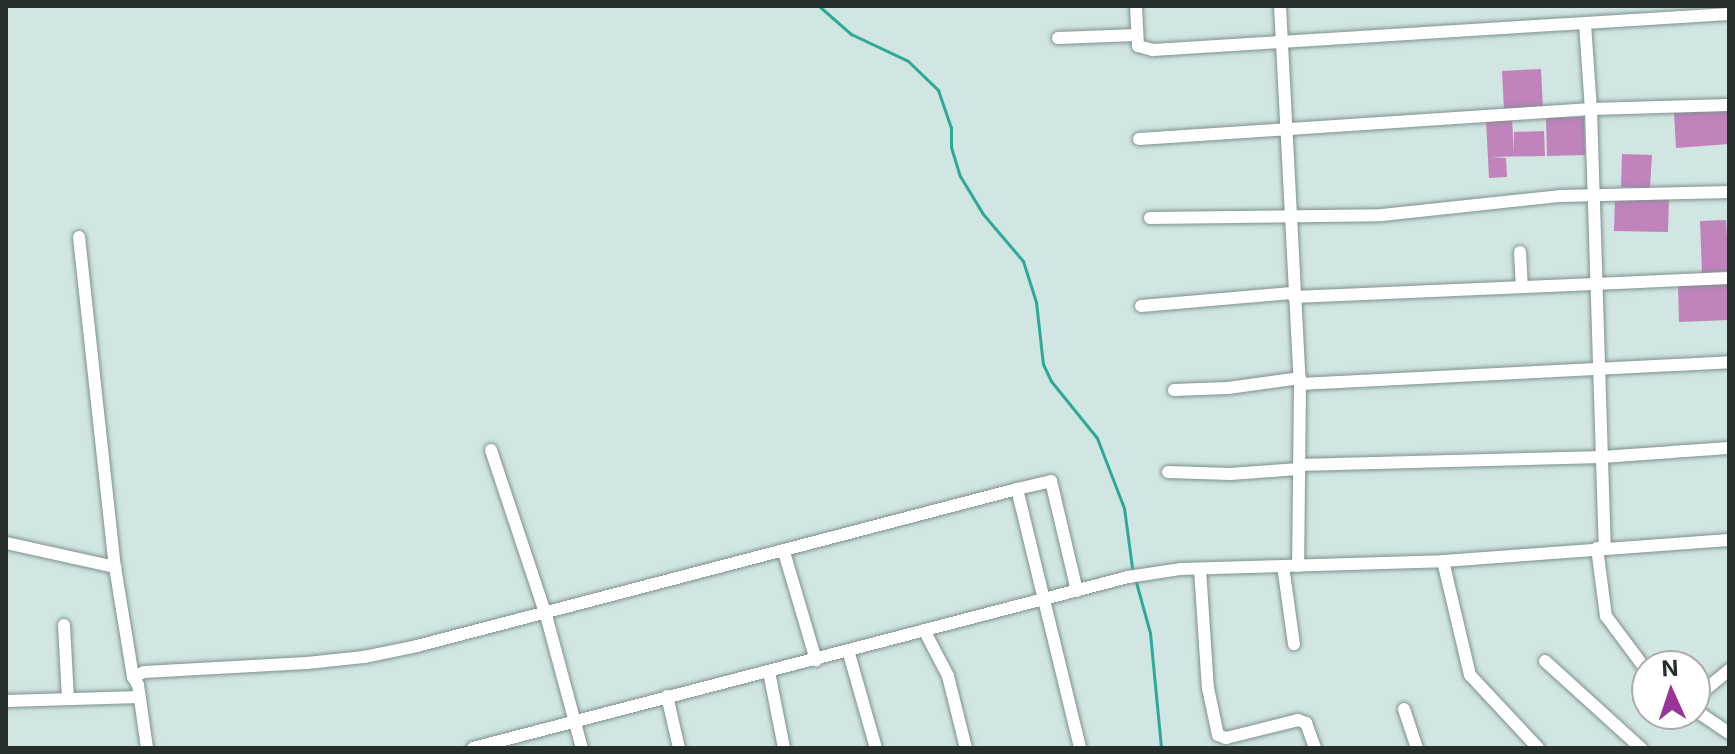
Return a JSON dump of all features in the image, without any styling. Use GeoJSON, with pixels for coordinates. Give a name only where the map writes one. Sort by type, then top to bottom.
{"type":"FeatureCollection","features":[{"type":"Feature","properties":{"kind":"street"},"geometry":{"type":"LineString","coordinates":[[1136,6],[1138,46],[1146,50],[1641,22],[1725,12]]}},
{"type":"Feature","properties":{"kind":"street"},"geometry":{"type":"LineString","coordinates":[[1280,6],[1300,381],[1298,566]]}},
{"type":"Feature","properties":{"kind":"street"},"geometry":{"type":"LineString","coordinates":[[1638,6],[1641,22]]}},
{"type":"Feature","properties":{"kind":"street"},"geometry":{"type":"LineString","coordinates":[[1585,24],[1591,109],[1594,284],[1602,457],[1601,548],[1606,616],[1631,650]]}},
{"type":"Feature","properties":{"kind":"street"},"geometry":{"type":"LineString","coordinates":[[1058,38],[1137,35]]}},
{"type":"Feature","properties":{"kind":"street"},"geometry":{"type":"LineString","coordinates":[[1139,139],[1591,109],[1729,105]]}},
{"type":"Feature","properties":{"kind":"street"},"geometry":{"type":"LineString","coordinates":[[1150,218],[1382,215],[1471,209],[1560,190],[1593,196],[1729,192]]}},
{"type":"Feature","properties":{"kind":"street"},"geometry":{"type":"LineString","coordinates":[[79,237],[115,567],[147,748]]}},
{"type":"Feature","properties":{"kind":"street"},"geometry":{"type":"LineString","coordinates":[[1520,252],[1522,286]]}},
{"type":"Feature","properties":{"kind":"street"},"geometry":{"type":"LineString","coordinates":[[1141,306],[1294,295],[1729,278]]}},
{"type":"Feature","properties":{"kind":"street"},"geometry":{"type":"LineString","coordinates":[[1174,390],[1300,381],[1729,362]]}},
{"type":"Feature","properties":{"kind":"street"},"geometry":{"type":"LineString","coordinates":[[1168,472],[1230,474],[1299,467],[1602,457],[1729,448]]}},
{"type":"Feature","properties":{"kind":"street"},"geometry":{"type":"LineString","coordinates":[[491,450],[546,615],[582,748]]}},
{"type":"Feature","properties":{"kind":"street"},"geometry":{"type":"LineString","coordinates":[[133,677],[144,672],[364,657],[546,615],[1050,481],[1077,591]]}},
{"type":"Feature","properties":{"kind":"street"},"geometry":{"type":"LineString","coordinates":[[1017,489],[1080,748]]}},
{"type":"Feature","properties":{"kind":"street"},"geometry":{"type":"LineString","coordinates":[[473,748],[494,745],[667,696],[1128,577],[1200,569],[1443,561],[1729,540]]}},
{"type":"Feature","properties":{"kind":"street"},"geometry":{"type":"LineString","coordinates":[[6,543],[115,567]]}},
{"type":"Feature","properties":{"kind":"street"},"geometry":{"type":"LineString","coordinates":[[784,552],[816,660]]}},
{"type":"Feature","properties":{"kind":"street"},"geometry":{"type":"LineString","coordinates":[[1443,561],[1470,675],[1538,748]]}},
{"type":"Feature","properties":{"kind":"street"},"geometry":{"type":"LineString","coordinates":[[1283,566],[1294,644]]}},
{"type":"Feature","properties":{"kind":"street"},"geometry":{"type":"LineString","coordinates":[[1200,569],[1208,688],[1218,735],[1226,738],[1298,720],[1306,723],[1315,748]]}},
{"type":"Feature","properties":{"kind":"street"},"geometry":{"type":"LineString","coordinates":[[64,625],[68,699]]}},
{"type":"Feature","properties":{"kind":"street"},"geometry":{"type":"LineString","coordinates":[[924,630],[948,676],[966,748]]}},
{"type":"Feature","properties":{"kind":"street"},"geometry":{"type":"LineString","coordinates":[[848,650],[876,748]]}},
{"type":"Feature","properties":{"kind":"street"},"geometry":{"type":"LineString","coordinates":[[1545,661],[1641,748]]}},
{"type":"Feature","properties":{"kind":"street"},"geometry":{"type":"LineString","coordinates":[[1711,685],[1729,670]]}},
{"type":"Feature","properties":{"kind":"street"},"geometry":{"type":"LineString","coordinates":[[769,672],[784,748]]}},
{"type":"Feature","properties":{"kind":"street"},"geometry":{"type":"LineString","coordinates":[[667,696],[679,748]]}},
{"type":"Feature","properties":{"kind":"street"},"geometry":{"type":"LineString","coordinates":[[6,701],[140,697]]}},
{"type":"Feature","properties":{"kind":"street"},"geometry":{"type":"LineString","coordinates":[[1404,709],[1417,748]]}},
{"type":"Feature","properties":{"kind":"street"},"geometry":{"type":"LineString","coordinates":[[1711,721],[1729,733]]}},
{"type":"Feature","properties":{"kind":"shaded area"},"geometry":{"type":"Polygon","coordinates":[[[1541,69],[1543,109],[1504,110],[1502,71],[1541,69]]]}},
{"type":"Feature","properties":{"kind":"shaded area"},"geometry":{"type":"Polygon","coordinates":[[[1729,110],[1729,144],[1676,148],[1674,113],[1729,110]]]}},
{"type":"Feature","properties":{"kind":"shaded area"},"geometry":{"type":"Polygon","coordinates":[[[1584,117],[1585,155],[1547,156],[1546,118],[1584,117]]]}},
{"type":"Feature","properties":{"kind":"shaded area"},"geometry":{"type":"Polygon","coordinates":[[[1512,119],[1514,153],[1514,132],[1544,131],[1545,156],[1491,157],[1506,158],[1507,177],[1489,178],[1486,120],[1512,119]]]}},
{"type":"Feature","properties":{"kind":"shaded area"},"geometry":{"type":"Polygon","coordinates":[[[1622,154],[1652,155],[1650,188],[1621,187],[1622,154]]]}},
{"type":"Feature","properties":{"kind":"shaded area"},"geometry":{"type":"Polygon","coordinates":[[[1615,197],[1669,198],[1668,232],[1614,231],[1615,197]]]}},
{"type":"Feature","properties":{"kind":"shaded area"},"geometry":{"type":"Polygon","coordinates":[[[1726,220],[1729,271],[1702,273],[1700,221],[1726,220]]]}},
{"type":"Feature","properties":{"kind":"shaded area"},"geometry":{"type":"Polygon","coordinates":[[[1729,283],[1729,320],[1679,322],[1678,285],[1729,283]]]}},
{"type":"Feature","properties":{"kind":"waterway"},"geometry":{"type":"LineString","coordinates":[[819,6],[851,34],[908,61],[938,90],[951,127],[951,147],[960,176],[983,214],[1023,261],[1036,302],[1043,364],[1051,381],[1097,438],[1124,508],[1132,567]]}},
{"type":"Feature","properties":{"kind":"waterway"},"geometry":{"type":"LineString","coordinates":[[1136,582],[1150,633],[1161,748]]}}]}
